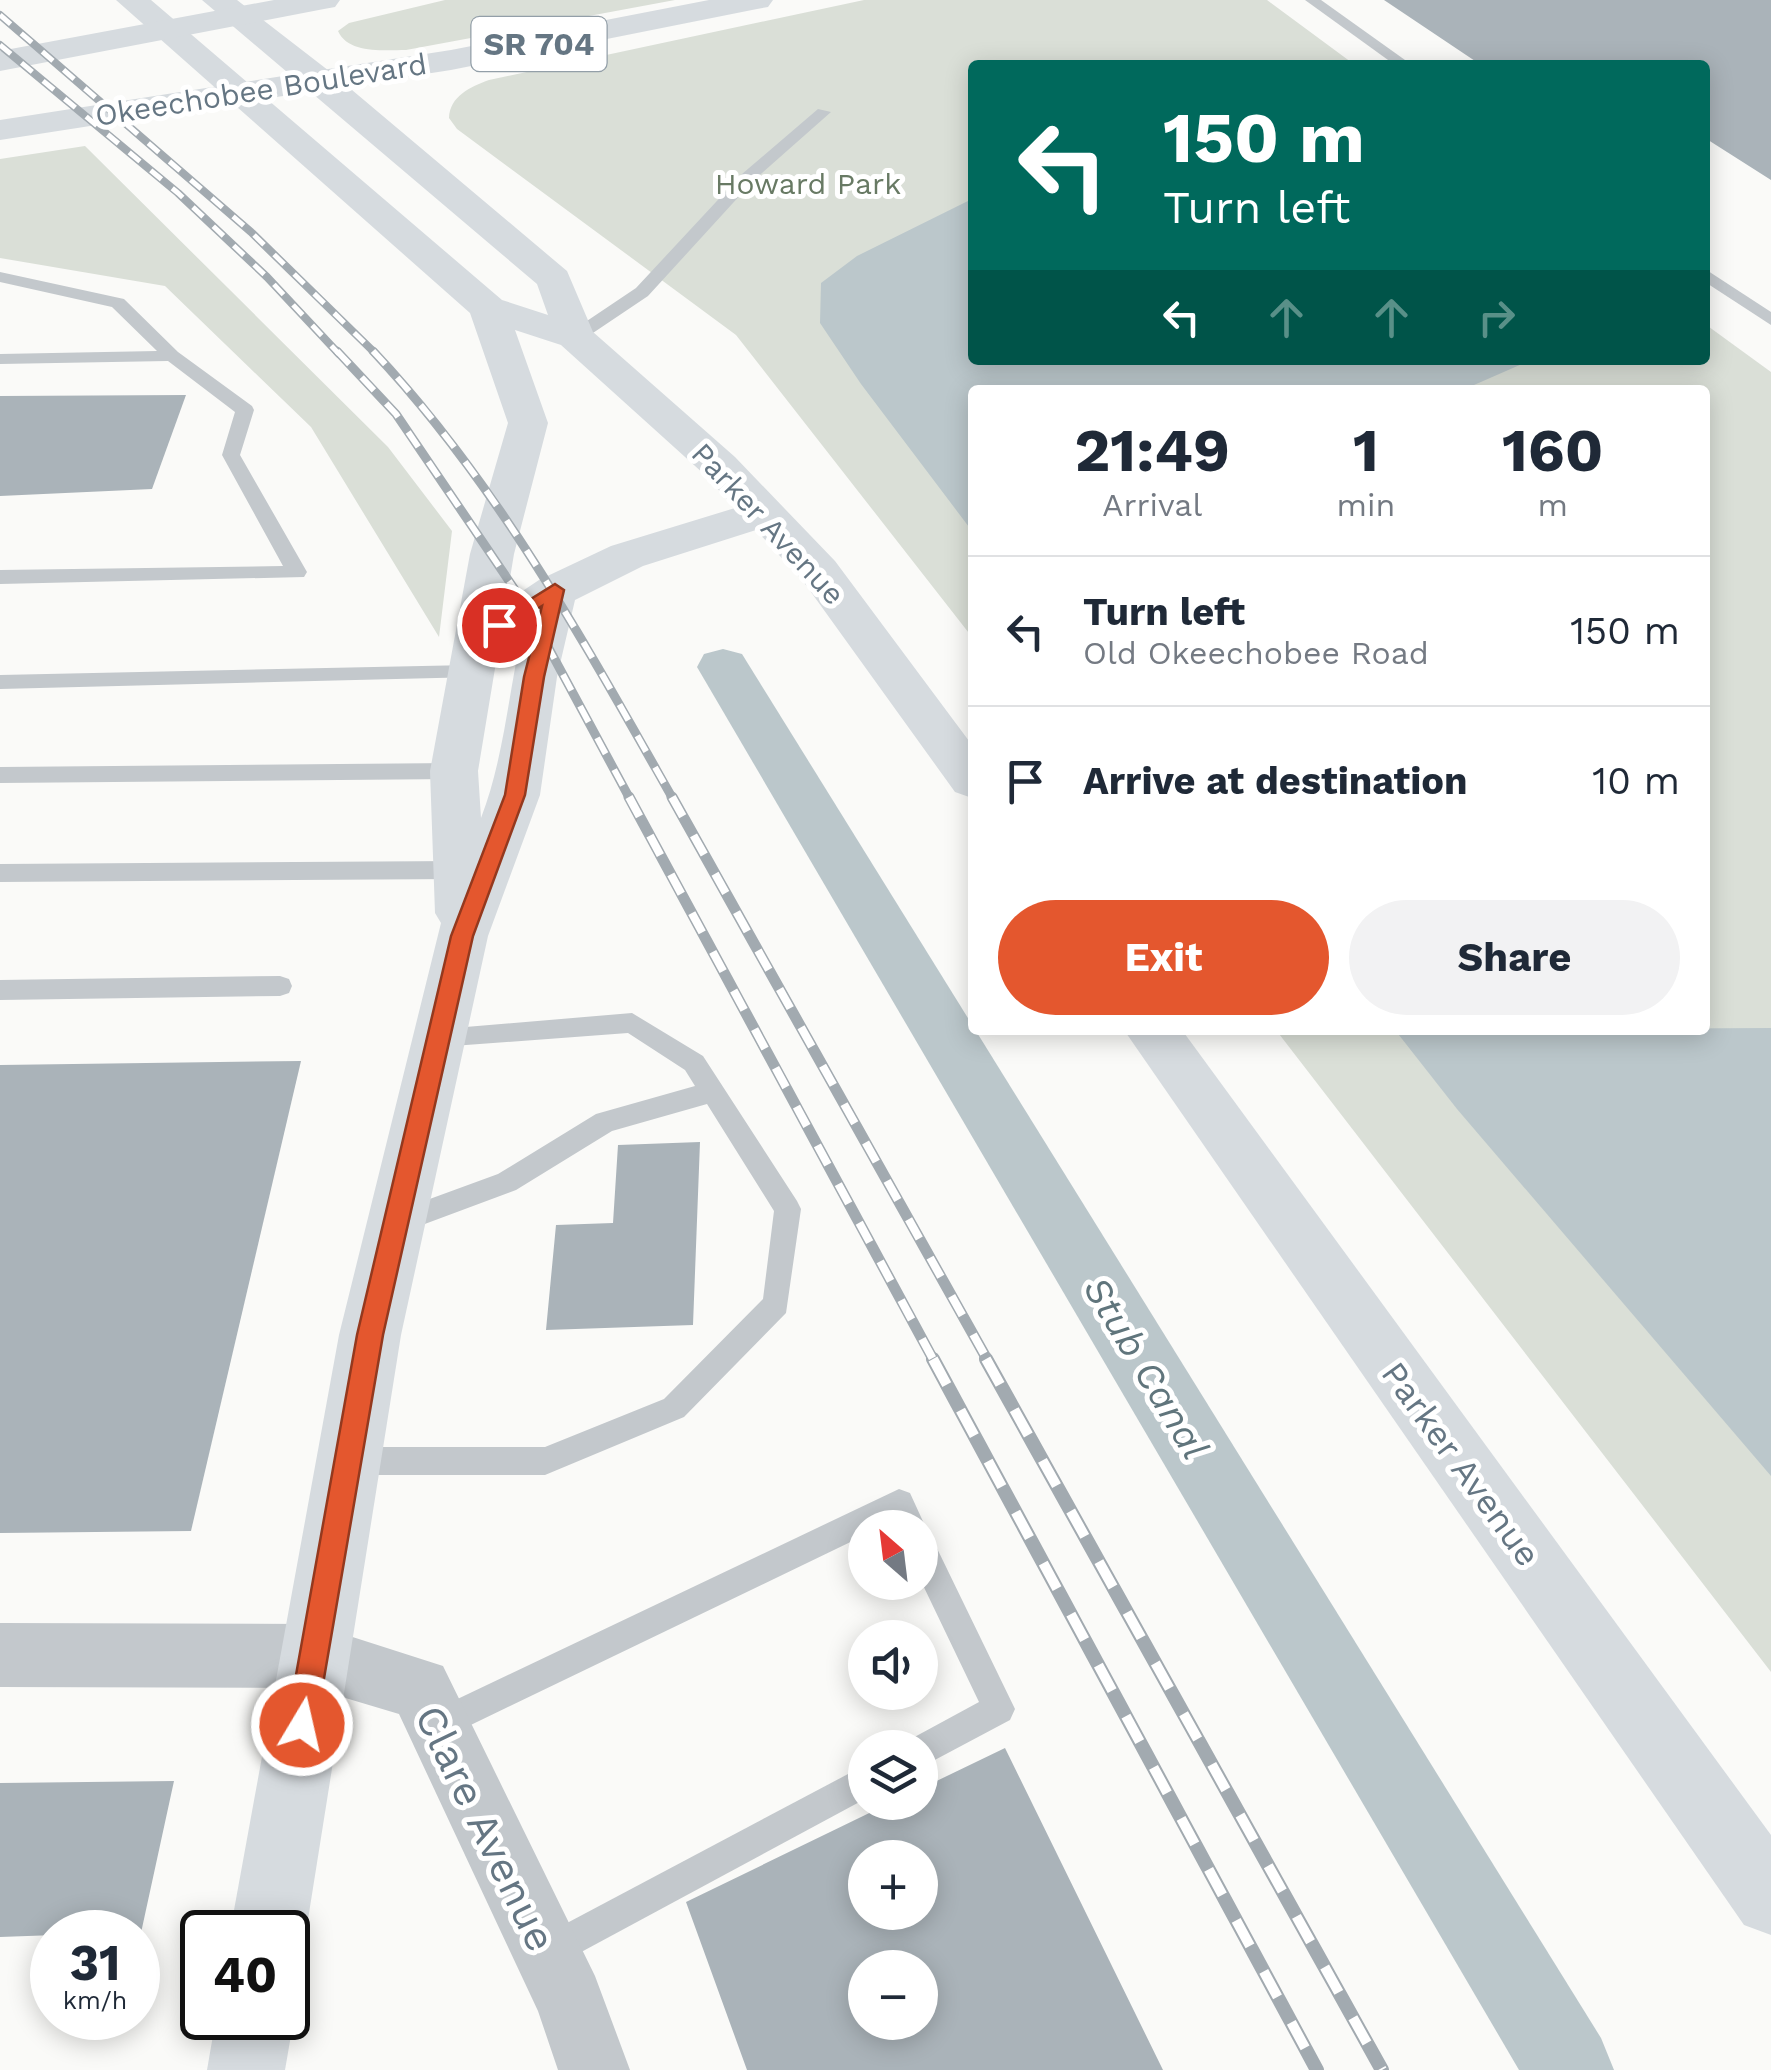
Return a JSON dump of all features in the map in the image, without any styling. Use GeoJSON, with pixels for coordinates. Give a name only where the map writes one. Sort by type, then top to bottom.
{"type":"FeatureCollection","features":[{"type":"Feature","properties":{"kind":"street","name":"Parker Avenue"},"geometry":{"type":"LineString","coordinates":[[132,0],[172,48],[241,94],[488,308],[575,337],[708,455],[819,571],[968,775]]}},
{"type":"Feature","properties":{"kind":"street"},"geometry":{"type":"LineString","coordinates":[[0,61],[172,48],[228,8],[324,0]]}},
{"type":"Feature","properties":{"kind":"street","name":"Okeechobee Boulevard"},"geometry":{"type":"LineString","coordinates":[[0,130],[544,43],[757,0]]}},
{"type":"Feature","properties":{"kind":"street","name":"Parker Avenue"},"geometry":{"type":"LineString","coordinates":[[228,8],[554,279],[575,337]]}},
{"type":"Feature","properties":{"kind":"street"},"geometry":{"type":"LineString","coordinates":[[462,936],[454,771],[496,540],[528,423],[488,308]]}},
{"type":"Feature","properties":{"kind":"street"},"geometry":{"type":"LineString","coordinates":[[472,658],[512,615],[555,590],[627,556],[764,512]]}},
{"type":"Feature","properties":{"kind":"street"},"geometry":{"type":"LineString","coordinates":[[272,1910],[370,1335],[462,936],[515,795],[534,677],[555,590]]}},
{"type":"Feature","properties":{"kind":"street","name":"Parker Avenue"},"geometry":{"type":"LineString","coordinates":[[1155,1035],[1771,1898]]}},
{"type":"Feature","properties":{"kind":"street","name":"Clare Avenue"},"geometry":{"type":"LineString","coordinates":[[0,1654],[312,1656],[420,1689],[570,2001],[594,2070]]}},
{"type":"Feature","properties":{"kind":"street"},"geometry":{"type":"LineString","coordinates":[[246,2070],[251,2040]]}},
{"type":"Feature","properties":{"kind":"lane"},"geometry":{"type":"LineString","coordinates":[[1312,0],[1398,60]]}},
{"type":"Feature","properties":{"kind":"lane"},"geometry":{"type":"LineString","coordinates":[[575,337],[642,292],[748,177],[823,112]]}},
{"type":"Feature","properties":{"kind":"lane"},"geometry":{"type":"LineString","coordinates":[[0,277],[118,304],[172,356],[245,410],[230,455],[297,572],[0,577]]}},
{"type":"Feature","properties":{"kind":"lane"},"geometry":{"type":"LineString","coordinates":[[1710,277],[1771,320]]}},
{"type":"Feature","properties":{"kind":"lane"},"geometry":{"type":"LineString","coordinates":[[0,359],[172,356]]}},
{"type":"Feature","properties":{"kind":"lane"},"geometry":{"type":"LineString","coordinates":[[0,682],[472,658]]}},
{"type":"Feature","properties":{"kind":"lane"},"geometry":{"type":"LineString","coordinates":[[0,775],[454,771]]}},
{"type":"Feature","properties":{"kind":"lane"},"geometry":{"type":"LineString","coordinates":[[0,873],[459,870]]}},
{"type":"Feature","properties":{"kind":"lane"},"geometry":{"type":"LineString","coordinates":[[0,990],[280,986]]}},
{"type":"Feature","properties":{"kind":"lane"},"geometry":{"type":"LineString","coordinates":[[348,1461],[544,1461],[674,1408],[776,1304],[788,1209],[694,1063],[632,1023],[439,1037]]}},
{"type":"Feature","properties":{"kind":"lane"},"geometry":{"type":"LineString","coordinates":[[396,1223],[506,1182],[605,1122],[713,1092]]}},
{"type":"Feature","properties":{"kind":"lane"},"geometry":{"type":"LineString","coordinates":[[437,1725],[848,1528]]}},
{"type":"Feature","properties":{"kind":"lane"},"geometry":{"type":"LineString","coordinates":[[938,1583],[999,1708],[938,1741]]}},
{"type":"Feature","properties":{"kind":"lane"},"geometry":{"type":"LineString","coordinates":[[547,1952],[848,1789]]}},
{"type":"Feature","properties":{"kind":"green space"},"geometry":{"type":"Polygon","coordinates":[[[445,0],[675,0],[406,50],[358,47],[338,31],[349,23],[445,0]]]}},
{"type":"Feature","properties":{"kind":"green space","name":"Howard Park"},"geometry":{"type":"Polygon","coordinates":[[[864,0],[1267,0],[1348,60],[968,60],[968,365],[1710,365],[1710,328],[1771,372],[1771,1672],[1280,1035],[1710,1035],[1710,385],[968,385],[968,632],[736,335],[457,129],[449,118],[453,104],[468,89],[489,80],[864,0]]]}},
{"type":"Feature","properties":{"kind":"green space"},"geometry":{"type":"Polygon","coordinates":[[[85,146],[388,447],[452,531],[439,637],[311,427],[165,286],[0,258],[0,159],[85,146]]]}},
{"type":"Feature","properties":{"kind":"shaded area"},"geometry":{"type":"Polygon","coordinates":[[[968,201],[968,365],[1520,365],[1474,385],[968,385],[968,526],[820,323],[821,283],[857,256],[968,201]]]}},
{"type":"Feature","properties":{"kind":"shaded area"},"geometry":{"type":"Polygon","coordinates":[[[1710,1028],[1771,1028],[1771,1476],[1457,1109],[1399,1035],[1710,1035],[1710,1028]]]}},
{"type":"Feature","properties":{"kind":"building"},"geometry":{"type":"Polygon","coordinates":[[[1384,0],[1771,0],[1771,180],[1710,141],[1710,60],[1474,60],[1384,0]]]}},
{"type":"Feature","properties":{"kind":"building"},"geometry":{"type":"Polygon","coordinates":[[[186,395],[152,489],[0,496],[0,396],[186,395]]]}},
{"type":"Feature","properties":{"kind":"building"},"geometry":{"type":"Polygon","coordinates":[[[301,1061],[191,1531],[0,1533],[0,1065],[301,1061]]]}},
{"type":"Feature","properties":{"kind":"building"},"geometry":{"type":"Polygon","coordinates":[[[700,1142],[693,1325],[546,1330],[556,1225],[613,1223],[618,1145],[700,1142]]]}},
{"type":"Feature","properties":{"kind":"building"},"geometry":{"type":"Polygon","coordinates":[[[1005,1748],[1163,2070],[747,2070],[686,1902],[855,1820],[938,1820],[938,1780],[1005,1748]]]}},
{"type":"Feature","properties":{"kind":"building"},"geometry":{"type":"Polygon","coordinates":[[[174,1781],[146,1910],[30,1910],[30,1936],[0,1937],[0,1783],[174,1781]]]}},
{"type":"Feature","properties":{"kind":"waterway","name":"Stub Canal"},"geometry":{"type":"LineString","coordinates":[[723,667],[1569,2070]]}},
{"type":"Feature","properties":{"kind":"railway"},"geometry":{"type":"LineString","coordinates":[[0,15],[251,232],[373,352]]}},
{"type":"Feature","properties":{"kind":"railway"},"geometry":{"type":"LineString","coordinates":[[0,45],[178,193],[267,277],[339,354]]}},
{"type":"Feature","properties":{"kind":"railway"},"geometry":{"type":"LineString","coordinates":[[337,351],[396,414],[526,606],[630,799]]}},
{"type":"Feature","properties":{"kind":"railway"},"geometry":{"type":"LineString","coordinates":[[373,352],[460,455],[499,510],[572,623],[673,799]]}},
{"type":"Feature","properties":{"kind":"railway"},"geometry":{"type":"LineString","coordinates":[[629,797],[934,1361]]}},
{"type":"Feature","properties":{"kind":"railway"},"geometry":{"type":"LineString","coordinates":[[672,797],[988,1361]]}},
{"type":"Feature","properties":{"kind":"railway"},"geometry":{"type":"LineString","coordinates":[[933,1359],[1317,2070]]}},
{"type":"Feature","properties":{"kind":"railway"},"geometry":{"type":"LineString","coordinates":[[986,1359],[1382,2070]]}},
{"type":"Feature","properties":{"kind":"route"},"geometry":{"type":"LineString","coordinates":[[302,1725],[370,1335],[462,936],[515,795],[534,677],[555,590],[499,625]]}}]}
